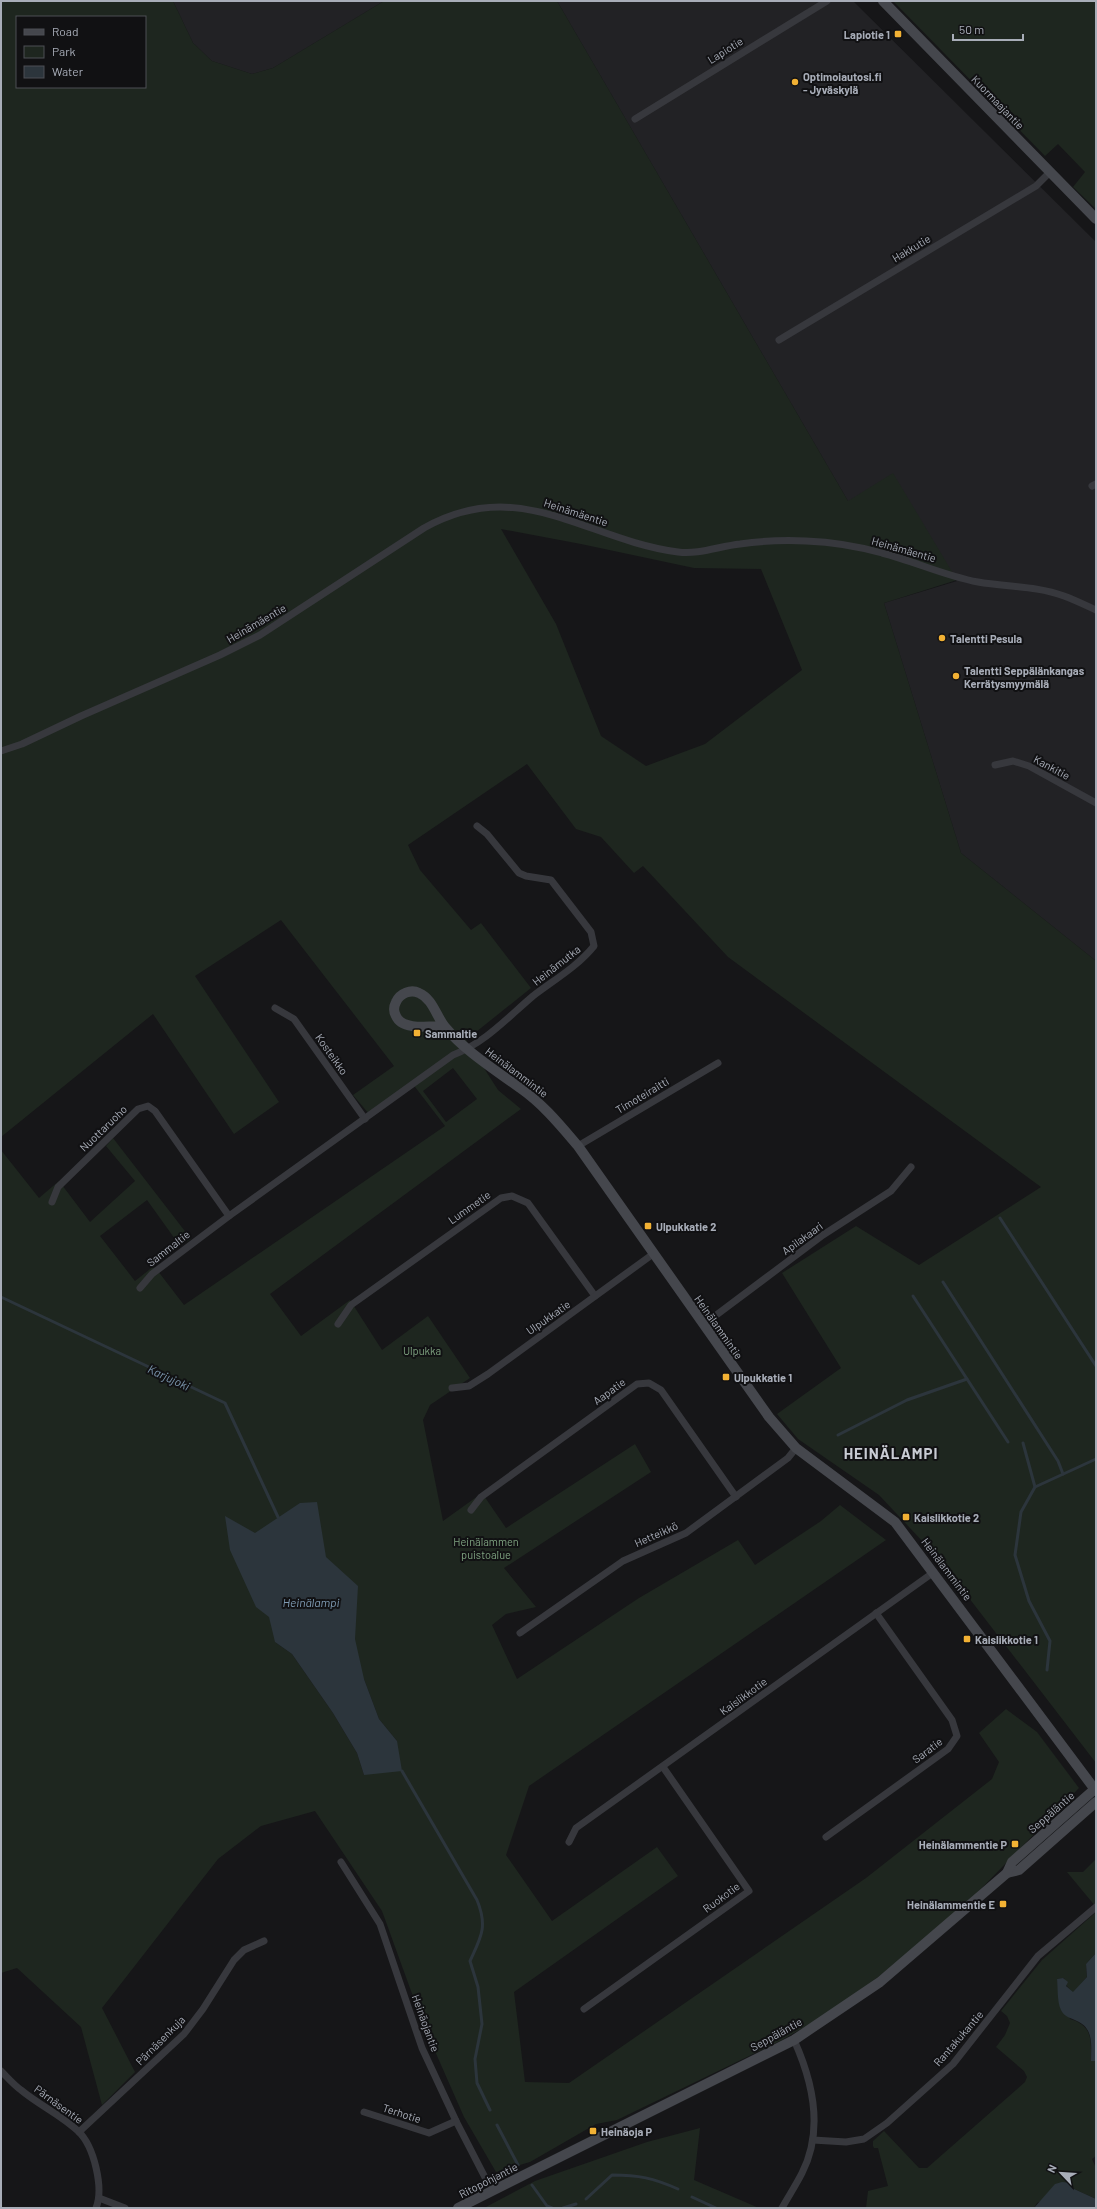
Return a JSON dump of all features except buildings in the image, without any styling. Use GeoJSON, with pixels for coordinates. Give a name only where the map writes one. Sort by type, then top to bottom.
{"type":"FeatureCollection","features":[{"type":"Feature","properties":{"kind":"street","name":"Lapiotie"},"geometry":{"type":"LineString","coordinates":[[635,119],[827,1]]}},
{"type":"Feature","properties":{"kind":"street","name":"Kuormaajantie"},"geometry":{"type":"LineString","coordinates":[[883,1],[1096,219]]}},
{"type":"Feature","properties":{"kind":"street","name":"Hakkutie"},"geometry":{"type":"LineString","coordinates":[[779,340],[1036,186],[1050,172]]}},
{"type":"Feature","properties":{"kind":"street","name":"Heinämäentie"},"geometry":{"type":"LineString","coordinates":[[1,751],[28,741],[220,655],[266,631],[443,517],[458,512],[476,509],[505,507],[540,511],[629,541],[681,553],[768,542],[806,541],[852,546],[882,553],[979,582],[1035,589],[1063,595],[1096,610]]}},
{"type":"Feature","properties":{"kind":"street","name":"Kankitie"},"geometry":{"type":"LineString","coordinates":[[995,764],[1013,761],[1029,766],[1096,802]]}},
{"type":"Feature","properties":{"kind":"street","name":"Heinämutka"},"geometry":{"type":"LineString","coordinates":[[468,1050],[480,1043],[534,996],[586,956],[594,946],[590,932],[551,880],[526,876],[519,873],[487,834],[477,826]]}},
{"type":"Feature","properties":{"kind":"street","name":"Heinälammintie"},"geometry":{"type":"LineString","coordinates":[[444,1026],[411,1026],[402,1023],[396,1016],[394,1007],[398,998],[403,994],[412,991],[420,993],[432,1005],[444,1026],[468,1050],[544,1107],[578,1146],[769,1417],[796,1448],[895,1522],[1096,1789]]}},
{"type":"Feature","properties":{"kind":"street","name":"Kosteikko"},"geometry":{"type":"LineString","coordinates":[[275,1008],[294,1019],[364,1119]]}},
{"type":"Feature","properties":{"kind":"street","name":"Sammaltie"},"geometry":{"type":"LineString","coordinates":[[140,1288],[152,1274],[229,1216],[453,1055],[468,1050]]}},
{"type":"Feature","properties":{"kind":"street","name":"Timoteiraitti"},"geometry":{"type":"LineString","coordinates":[[578,1146],[718,1063]]}},
{"type":"Feature","properties":{"kind":"street","name":"Nuottaruoho"},"geometry":{"type":"LineString","coordinates":[[52,1202],[58,1186],[138,1109],[148,1106],[155,1111],[229,1216]]}},
{"type":"Feature","properties":{"kind":"street","name":"Apilakaari"},"geometry":{"type":"LineString","coordinates":[[703,1325],[823,1235],[891,1191],[911,1167]]}},
{"type":"Feature","properties":{"kind":"street","name":"Lummetie"},"geometry":{"type":"LineString","coordinates":[[338,1324],[351,1305],[501,1198],[512,1196],[528,1203],[595,1296]]}},
{"type":"Feature","properties":{"kind":"street","name":"Ulpukkatie"},"geometry":{"type":"LineString","coordinates":[[452,1388],[469,1386],[653,1254]]}},
{"type":"Feature","properties":{"kind":"street","name":"Aapatie"},"geometry":{"type":"LineString","coordinates":[[471,1510],[482,1497],[637,1384],[649,1383],[661,1390],[736,1497]]}},
{"type":"Feature","properties":{"kind":"street","name":"Hetteikkö"},"geometry":{"type":"LineString","coordinates":[[520,1633],[623,1561],[686,1533],[788,1458],[796,1448]]}},
{"type":"Feature","properties":{"kind":"street","name":"Kaislikkotie"},"geometry":{"type":"LineString","coordinates":[[569,1842],[576,1828],[663,1768],[934,1572]]}},
{"type":"Feature","properties":{"kind":"street","name":"Saratie"},"geometry":{"type":"LineString","coordinates":[[826,1837],[948,1750],[957,1736],[952,1720],[876,1613]]}},
{"type":"Feature","properties":{"kind":"street","name":"Ruokotie"},"geometry":{"type":"LineString","coordinates":[[584,2009],[749,1891],[663,1768]]}},
{"type":"Feature","properties":{"kind":"street","name":"Seppäläntie"},"geometry":{"type":"LineString","coordinates":[[528,2173],[794,2040],[880,1982],[1007,1873],[1012,1862],[1096,1789]]}},
{"type":"Feature","properties":{"kind":"street","name":"Seppäläntie"},"geometry":{"type":"LineString","coordinates":[[1007,1873],[1019,1870],[1096,1802]]}},
{"type":"Feature","properties":{"kind":"street","name":"Heinäojantie"},"geometry":{"type":"LineString","coordinates":[[341,1862],[380,1924],[422,2048],[456,2121],[492,2191]]}},
{"type":"Feature","properties":{"kind":"street","name":"Rantakukantie"},"geometry":{"type":"LineString","coordinates":[[813,2140],[846,2142],[864,2139],[887,2123],[953,2064],[1038,1956],[1096,1907]]}},
{"type":"Feature","properties":{"kind":"street","name":"Pärnäsenkuja"},"geometry":{"type":"LineString","coordinates":[[79,2132],[184,2034],[203,2009],[234,1960],[244,1950],[264,1941]]}},
{"type":"Feature","properties":{"kind":"street"},"geometry":{"type":"LineString","coordinates":[[782,2208],[803,2172],[813,2140],[813,2091],[808,2072],[794,2040]]}},
{"type":"Feature","properties":{"kind":"street","name":"Pärnäsentie"},"geometry":{"type":"LineString","coordinates":[[1,2071],[21,2090],[79,2132],[92,2152],[98,2176],[99,2198],[96,2208]]}},
{"type":"Feature","properties":{"kind":"street","name":"Terhotie"},"geometry":{"type":"LineString","coordinates":[[364,2112],[429,2133],[456,2121]]}},
{"type":"Feature","properties":{"kind":"street","name":"Ritopohjantie"},"geometry":{"type":"LineString","coordinates":[[458,2208],[528,2173]]}},
{"type":"Feature","properties":{"kind":"street"},"geometry":{"type":"LineString","coordinates":[[99,2198],[126,2208]]}},
{"type":"Feature","properties":{"kind":"shaded area"},"geometry":{"type":"Polygon","coordinates":[[[173,1],[384,1],[273,68],[252,74],[212,61],[193,43],[173,1]]]}},
{"type":"Feature","properties":{"kind":"shaded area"},"geometry":{"type":"Polygon","coordinates":[[[557,1],[853,1],[1096,242],[1096,961],[961,853],[884,603],[957,581],[848,501],[557,1]]]}},
{"type":"Feature","properties":{"kind":"green space"},"geometry":{"type":"Polygon","coordinates":[[[1,1],[173,1],[193,43],[212,61],[252,74],[273,68],[384,1],[557,1],[848,501],[893,473],[957,580],[884,603],[961,853],[1096,961],[1096,1763],[939,1559],[879,1495],[798,1439],[777,1414],[841,1368],[782,1273],[856,1226],[919,1265],[1041,1187],[728,957],[643,866],[634,873],[601,837],[576,829],[527,764],[408,845],[420,870],[471,930],[481,923],[531,988],[466,1040],[498,1090],[521,1109],[270,1294],[301,1336],[350,1300],[382,1350],[428,1316],[470,1378],[430,1405],[423,1420],[443,1521],[482,1493],[506,1528],[635,1444],[651,1472],[504,1568],[536,1607],[506,1614],[492,1625],[517,1679],[639,1598],[738,1540],[755,1565],[821,1521],[840,1505],[886,1540],[529,1786],[506,1855],[552,1921],[657,1847],[678,1876],[514,1992],[525,2082],[569,2083],[866,1878],[992,1779],[999,1762],[979,1733],[1006,1709],[1037,1732],[1079,1788],[973,1897],[902,1959],[833,2011],[780,2041],[617,2120],[596,2124],[530,2162],[496,2172],[464,2117],[423,2024],[382,1911],[315,1811],[261,1826],[218,1859],[102,2008],[135,2072],[102,2105],[81,2027],[17,1968],[1,1973],[1,1150],[39,1198],[59,1181],[90,1222],[135,1181],[106,1146],[113,1138],[191,1239],[180,1246],[147,1200],[100,1236],[135,1281],[154,1266],[184,1305],[445,1126],[412,1083],[369,1114],[353,1095],[394,1066],[281,920],[195,976],[279,1102],[234,1134],[153,1014],[1,1137],[1,1]],[[501,529],[556,624],[601,736],[646,766],[705,744],[802,670],[761,569],[694,568],[501,529]],[[453,1068],[423,1091],[446,1122],[477,1099],[453,1068]],[[275,1642],[292,1654],[333,1713],[357,1753],[364,1775],[397,1741],[379,1719],[364,1679],[275,1642]]]}},
{"type":"Feature","properties":{"kind":"green space"},"geometry":{"type":"Polygon","coordinates":[[[893,1],[1096,1],[1096,209],[1073,187],[1085,172],[1058,144],[1045,156],[893,1]]]}},
{"type":"Feature","properties":{"kind":"green space"},"geometry":{"type":"Polygon","coordinates":[[[1096,1859],[1096,1907],[1067,1872],[1083,1872],[1096,1859]]]}},
{"type":"Feature","properties":{"kind":"green space"},"geometry":{"type":"Polygon","coordinates":[[[1096,1912],[1096,1953],[1086,1964],[1087,1977],[1073,1993],[1066,1985],[1064,1978],[1057,1979],[1070,2019],[1078,2022],[1087,2030],[1091,2046],[1091,2060],[1096,2061],[1096,2156],[1092,2159],[1096,2168],[1096,2199],[1072,2188],[1037,2203],[1034,2208],[866,2208],[868,2191],[888,2186],[878,2148],[874,2148],[873,2146],[873,2141],[884,2131],[919,2168],[927,2168],[1025,2082],[1027,2077],[1024,2071],[996,2047],[1005,2035],[1010,2023],[1007,2016],[1001,2011],[1042,1960],[1096,1912]]]}},
{"type":"Feature","properties":{"kind":"green space"},"geometry":{"type":"Polygon","coordinates":[[[700,2128],[694,2180],[759,2208],[484,2208],[535,2181],[647,2142],[700,2128]]]}},
{"type":"Feature","properties":{"kind":"water","name":"Heinälampi"},"geometry":{"type":"Polygon","coordinates":[[[317,1502],[326,1557],[358,1586],[355,1639],[364,1679],[379,1719],[397,1741],[402,1771],[364,1775],[357,1753],[333,1713],[292,1654],[275,1642],[269,1617],[256,1607],[230,1550],[225,1516],[255,1533],[300,1503],[317,1502]]]}},
{"type":"Feature","properties":{"kind":"water"},"geometry":{"type":"Polygon","coordinates":[[[1096,1953],[1096,2061],[1091,2061],[1091,2039],[1087,2029],[1084,2025],[1067,2016],[1061,2010],[1058,1999],[1057,1979],[1063,1978],[1068,1982],[1066,1986],[1073,1992],[1087,1977],[1086,1964],[1096,1953]]]}},
{"type":"Feature","properties":{"kind":"water"},"geometry":{"type":"Polygon","coordinates":[[[1062,2182],[1071,2183],[1072,2188],[1096,2199],[1096,2208],[1034,2208],[1055,2184],[1062,2182]]]}},
{"type":"Feature","properties":{"kind":"waterway"},"geometry":{"type":"LineString","coordinates":[[1000,1218],[1096,1366]]}},
{"type":"Feature","properties":{"kind":"waterway"},"geometry":{"type":"LineString","coordinates":[[943,1282],[1058,1461],[1063,1474]]}},
{"type":"Feature","properties":{"kind":"waterway"},"geometry":{"type":"LineString","coordinates":[[913,1296],[1008,1442]]}},
{"type":"Feature","properties":{"kind":"waterway","name":"Karjujoki"},"geometry":{"type":"LineString","coordinates":[[1,1297],[225,1403],[278,1517]]}},
{"type":"Feature","properties":{"kind":"waterway"},"geometry":{"type":"LineString","coordinates":[[838,1435],[907,1400],[967,1379]]}},
{"type":"Feature","properties":{"kind":"waterway"},"geometry":{"type":"LineString","coordinates":[[1023,1443],[1035,1487]]}},
{"type":"Feature","properties":{"kind":"waterway"},"geometry":{"type":"LineString","coordinates":[[1047,1670],[1050,1641],[1029,1601],[1015,1555],[1021,1512],[1035,1487],[1096,1459]]}},
{"type":"Feature","properties":{"kind":"waterway"},"geometry":{"type":"LineString","coordinates":[[402,1771],[477,1900],[480,1909],[483,1925],[482,1932],[470,1961],[478,1987],[482,2024],[475,2059],[477,2083],[490,2110]]}},
{"type":"Feature","properties":{"kind":"waterway"},"geometry":{"type":"LineString","coordinates":[[497,2125],[518,2165]]}},
{"type":"Feature","properties":{"kind":"waterway"},"geometry":{"type":"LineString","coordinates":[[586,2199],[612,2175],[646,2178],[678,2189]]}},
{"type":"Feature","properties":{"kind":"waterway"},"geometry":{"type":"LineString","coordinates":[[532,2185],[547,2206],[552,2208]]}},
{"type":"Feature","properties":{"kind":"waterway"},"geometry":{"type":"LineString","coordinates":[[692,2197],[716,2208]]}},
{"type":"Feature","properties":{"kind":"waterway"},"geometry":{"type":"LineString","coordinates":[[563,2208],[576,2204]]}},
{"type":"Feature","properties":{"kind":"place","name":"Lapiotie 1"},"geometry":{"type":"Point","coordinates":[898,34]}},
{"type":"Feature","properties":{"kind":"place","name":"Optimoiautosi.fi - Jyväskylä"},"geometry":{"type":"Point","coordinates":[795,82]}},
{"type":"Feature","properties":{"kind":"place","name":"Talentti Pesula"},"geometry":{"type":"Point","coordinates":[942,638]}},
{"type":"Feature","properties":{"kind":"place","name":"Talentti Seppälänkangas Kerrätysmyymälä"},"geometry":{"type":"Point","coordinates":[956,676]}},
{"type":"Feature","properties":{"kind":"place","name":"Sammaltie"},"geometry":{"type":"Point","coordinates":[417,1033]}},
{"type":"Feature","properties":{"kind":"place","name":"Ulpukkatie 2"},"geometry":{"type":"Point","coordinates":[648,1226]}},
{"type":"Feature","properties":{"kind":"place","name":"Ulpukkatie 1"},"geometry":{"type":"Point","coordinates":[726,1377]}},
{"type":"Feature","properties":{"kind":"place","name":"Kaislikkotie 2"},"geometry":{"type":"Point","coordinates":[906,1517]}},
{"type":"Feature","properties":{"kind":"place","name":"Kaislikkotie 1"},"geometry":{"type":"Point","coordinates":[967,1639]}},
{"type":"Feature","properties":{"kind":"place","name":"Heinälammentie P"},"geometry":{"type":"Point","coordinates":[1015,1844]}},
{"type":"Feature","properties":{"kind":"place","name":"Heinälammentie E"},"geometry":{"type":"Point","coordinates":[1003,1904]}},
{"type":"Feature","properties":{"kind":"place","name":"Heinäoja P"},"geometry":{"type":"Point","coordinates":[593,2131]}},
{"type":"Feature","properties":{"kind":"district","name":"HEINÄLAMPI"},"geometry":{"type":"Point","coordinates":[891,1453]}},
{"type":"Feature","properties":{"kind":"park label","name":"Ulpukka"},"geometry":{"type":"Point","coordinates":[422,1350]}},
{"type":"Feature","properties":{"kind":"park label","name":"Heinälammen puistoalue"},"geometry":{"type":"Point","coordinates":[486,1547]}}]}
